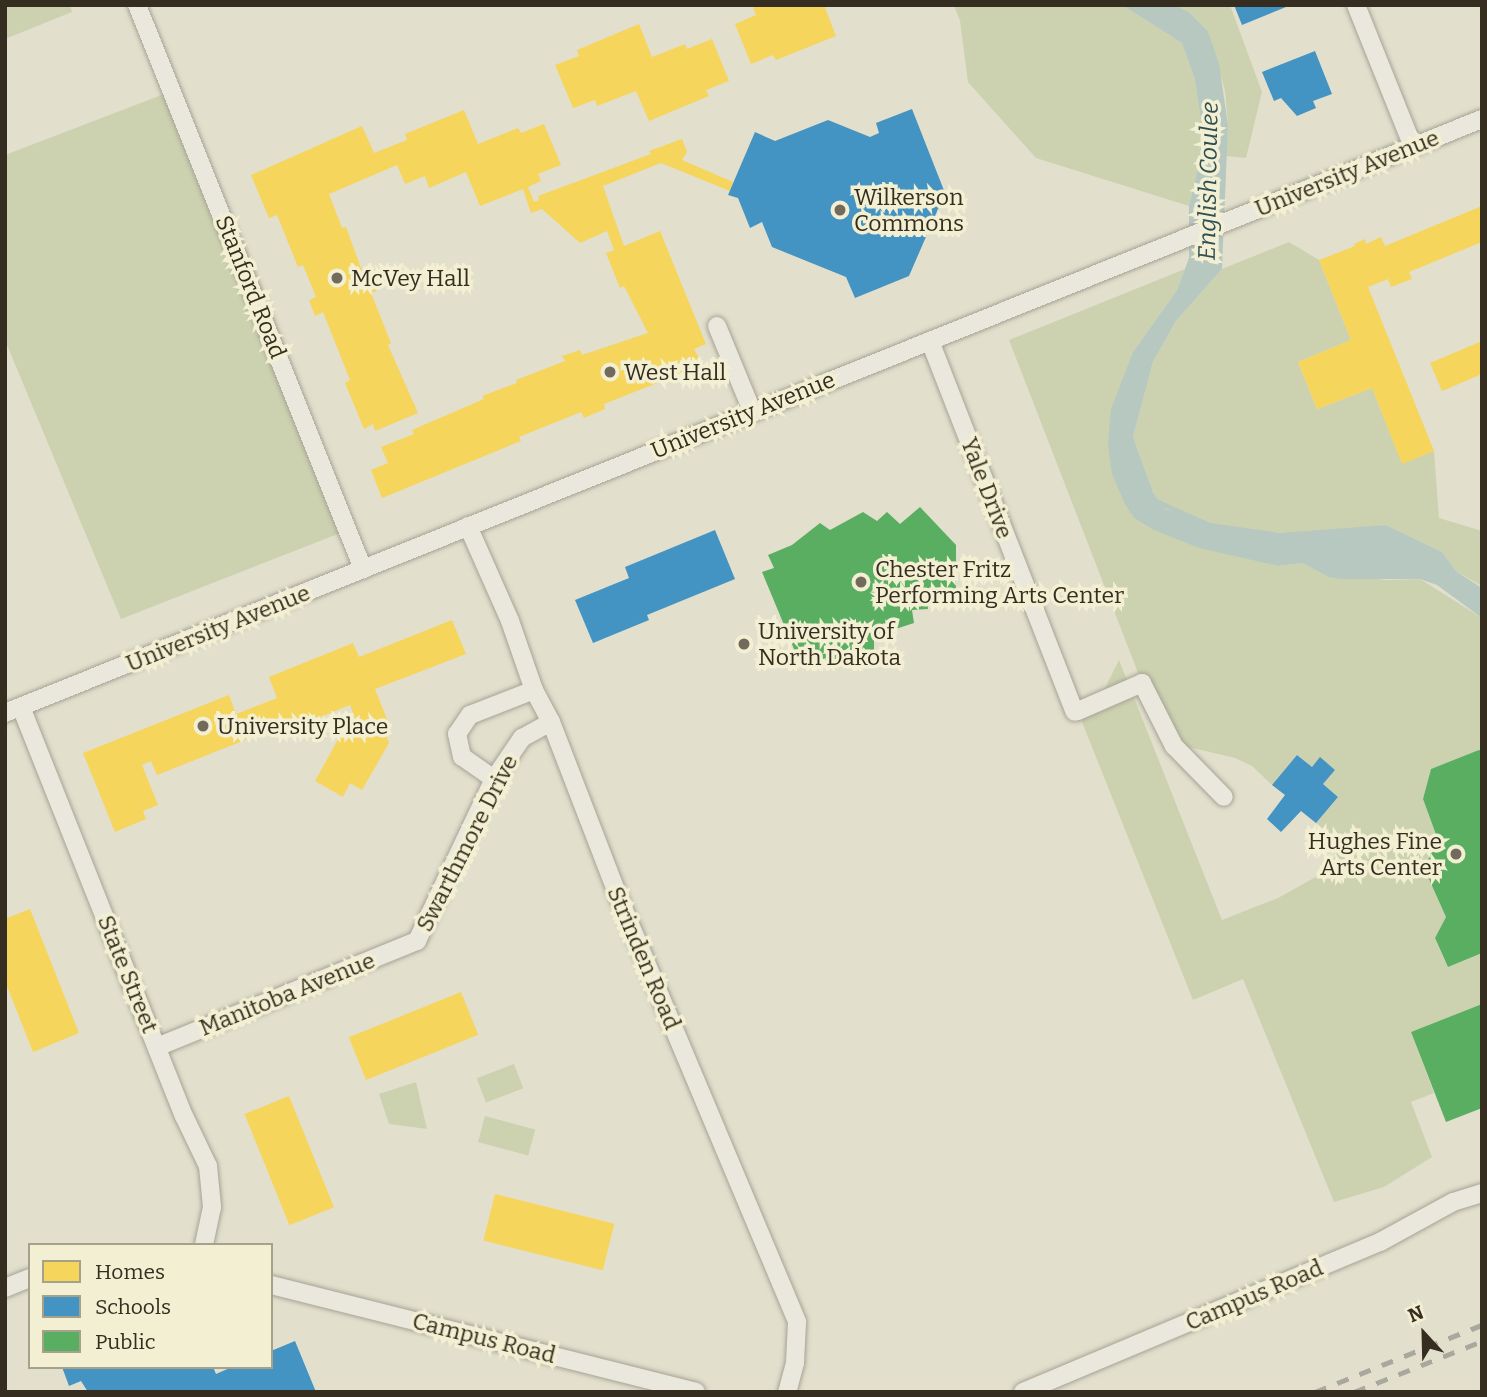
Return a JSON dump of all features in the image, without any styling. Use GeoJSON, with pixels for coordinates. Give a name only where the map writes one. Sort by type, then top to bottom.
{"type":"FeatureCollection","features":[{"type":"Feature","properties":{"kind":"street","name":"Stanford Road"},"geometry":{"type":"LineString","coordinates":[[137,5],[363,569]]}},
{"type":"Feature","properties":{"kind":"street"},"geometry":{"type":"LineString","coordinates":[[1356,5],[1413,147]]}},
{"type":"Feature","properties":{"kind":"street","name":"University Avenue"},"geometry":{"type":"LineString","coordinates":[[13,710],[1482,119]]}},
{"type":"Feature","properties":{"kind":"street"},"geometry":{"type":"LineString","coordinates":[[717,326],[752,411]]}},
{"type":"Feature","properties":{"kind":"street","name":"Yale Drive"},"geometry":{"type":"LineString","coordinates":[[930,341],[1076,712],[1142,683],[1174,746],[1224,797]]}},
{"type":"Feature","properties":{"kind":"street","name":"Strinden Road"},"geometry":{"type":"LineString","coordinates":[[468,526],[510,621],[534,690],[551,722],[619,898],[797,1322],[796,1363],[787,1392]]}},
{"type":"Feature","properties":{"kind":"street"},"geometry":{"type":"LineString","coordinates":[[494,779],[462,757],[457,734],[470,715],[534,690]]}},
{"type":"Feature","properties":{"kind":"street","name":"State Street"},"geometry":{"type":"LineString","coordinates":[[13,710],[208,1166],[212,1207],[204,1243]]}},
{"type":"Feature","properties":{"kind":"street","name":"Swarthmore Drive"},"geometry":{"type":"LineString","coordinates":[[417,941],[494,779],[522,738],[551,722]]}},
{"type":"Feature","properties":{"kind":"street","name":"Manitoba Avenue"},"geometry":{"type":"LineString","coordinates":[[157,1047],[417,941]]}},
{"type":"Feature","properties":{"kind":"street","name":"Campus Road"},"geometry":{"type":"LineString","coordinates":[[1023,1392],[1380,1242],[1453,1202],[1482,1193]]}},
{"type":"Feature","properties":{"kind":"street"},"geometry":{"type":"LineString","coordinates":[[5,1288],[28,1280]]}},
{"type":"Feature","properties":{"kind":"street","name":"Campus Road"},"geometry":{"type":"LineString","coordinates":[[273,1286],[696,1392]]}},
{"type":"Feature","properties":{"kind":"green space"},"geometry":{"type":"Polygon","coordinates":[[[5,5],[70,5],[72,12],[5,39],[5,5]]]}},
{"type":"Feature","properties":{"kind":"green space"},"geometry":{"type":"Polygon","coordinates":[[[954,5],[1122,5],[1182,43],[1195,80],[1201,121],[1199,164],[1189,206],[1036,158],[968,82],[960,21],[954,5]]]}},
{"type":"Feature","properties":{"kind":"green space"},"geometry":{"type":"Polygon","coordinates":[[[1174,5],[1230,5],[1262,92],[1246,158],[1226,156],[1228,125],[1225,91],[1208,31],[1189,12],[1174,5]]]}},
{"type":"Feature","properties":{"kind":"green space"},"geometry":{"type":"Polygon","coordinates":[[[172,91],[348,530],[121,619],[5,340],[5,155],[172,91]]]}},
{"type":"Feature","properties":{"kind":"green space"},"geometry":{"type":"Polygon","coordinates":[[[1289,242],[1319,260],[1351,340],[1298,362],[1317,409],[1372,388],[1402,463],[1434,451],[1439,518],[1482,531],[1482,586],[1457,572],[1442,552],[1386,525],[1304,534],[1219,529],[1165,509],[1153,492],[1133,437],[1153,362],[1176,321],[1222,269],[1289,242]]]}},
{"type":"Feature","properties":{"kind":"green space"},"geometry":{"type":"Polygon","coordinates":[[[1185,269],[1177,290],[1133,352],[1134,518],[1279,566],[1303,563],[1384,580],[1420,579],[1482,618],[1482,751],[1431,769],[1423,799],[1438,840],[1424,868],[1446,917],[1435,939],[1448,967],[1482,953],[1482,1004],[1411,1032],[1434,1093],[1411,1102],[1432,1157],[1384,1187],[1334,1202],[1243,979],[1193,1000],[1080,717],[1101,696],[1119,660],[1222,920],[1278,898],[1321,874],[1344,845],[1316,823],[1338,797],[1323,784],[1335,770],[1320,758],[1312,767],[1297,755],[1272,785],[1252,766],[1235,758],[1180,745],[1142,683],[1009,340],[1185,269]]]}},
{"type":"Feature","properties":{"kind":"green space"},"geometry":{"type":"Polygon","coordinates":[[[514,1064],[523,1088],[486,1103],[477,1078],[514,1064]]]}},
{"type":"Feature","properties":{"kind":"green space"},"geometry":{"type":"Polygon","coordinates":[[[416,1082],[427,1129],[389,1124],[379,1094],[416,1082]]]}},
{"type":"Feature","properties":{"kind":"green space"},"geometry":{"type":"Polygon","coordinates":[[[485,1116],[535,1129],[528,1156],[478,1142],[485,1116]]]}},
{"type":"Feature","properties":{"kind":"water"},"geometry":{"type":"Polygon","coordinates":[[[1122,5],[1174,5],[1189,12],[1208,31],[1219,64],[1228,125],[1222,269],[1176,321],[1153,362],[1133,437],[1153,492],[1165,509],[1203,522],[1281,533],[1386,525],[1442,552],[1457,572],[1482,588],[1482,618],[1437,585],[1420,579],[1340,579],[1329,577],[1303,563],[1279,566],[1199,548],[1154,530],[1134,518],[1125,504],[1112,474],[1108,444],[1111,409],[1133,352],[1177,290],[1189,258],[1189,206],[1199,164],[1201,121],[1195,80],[1182,43],[1122,5]]]}},
{"type":"Feature","properties":{"kind":"building: Homes"},"geometry":{"type":"Polygon","coordinates":[[[761,5],[824,5],[836,36],[776,60],[773,55],[751,64],[735,24],[756,15],[753,8],[761,5]]]}},
{"type":"Feature","properties":{"kind":"building: Homes"},"geometry":{"type":"Polygon","coordinates":[[[639,24],[652,57],[685,44],[687,49],[712,39],[729,81],[706,90],[709,96],[649,121],[636,91],[597,106],[595,100],[573,108],[555,65],[579,56],[577,50],[639,24]]]}},
{"type":"Feature","properties":{"kind":"building: Homes"},"geometry":{"type":"Polygon","coordinates":[[[464,110],[478,144],[518,128],[521,133],[544,124],[561,165],[538,174],[541,181],[528,187],[534,202],[539,200],[538,196],[651,154],[649,151],[682,139],[687,152],[682,160],[733,182],[730,191],[661,163],[603,186],[624,246],[660,231],[706,344],[694,349],[703,365],[604,404],[605,409],[584,418],[581,412],[519,437],[521,441],[382,498],[371,470],[388,463],[381,447],[414,434],[412,430],[484,399],[482,396],[517,383],[516,380],[565,361],[562,356],[580,350],[582,355],[648,333],[624,286],[620,288],[606,253],[614,250],[607,231],[580,243],[542,209],[531,213],[523,189],[480,206],[466,172],[429,188],[425,176],[405,184],[397,165],[329,194],[342,228],[346,227],[365,279],[371,277],[376,291],[371,293],[391,343],[388,345],[418,413],[375,431],[373,424],[364,429],[345,383],[350,380],[323,312],[315,316],[309,300],[316,297],[303,265],[298,267],[277,215],[269,218],[251,175],[362,126],[374,153],[407,140],[405,134],[464,110]]]}},
{"type":"Feature","properties":{"kind":"building: Homes"},"geometry":{"type":"Polygon","coordinates":[[[1482,206],[1482,242],[1409,272],[1412,279],[1391,287],[1388,279],[1368,287],[1434,451],[1402,464],[1372,388],[1317,409],[1298,362],[1351,340],[1319,260],[1355,246],[1354,244],[1365,239],[1366,244],[1381,237],[1385,246],[1482,206]]]}},
{"type":"Feature","properties":{"kind":"building: Homes"},"geometry":{"type":"Polygon","coordinates":[[[1482,341],[1482,374],[1442,391],[1430,363],[1482,341]]]}},
{"type":"Feature","properties":{"kind":"building: Homes","name":"University Place"},"geometry":{"type":"Polygon","coordinates":[[[452,620],[466,654],[375,689],[390,727],[384,729],[389,743],[362,790],[350,783],[343,797],[315,781],[346,725],[353,729],[357,723],[350,705],[278,734],[272,718],[246,729],[250,738],[157,775],[151,761],[142,765],[158,805],[143,811],[146,819],[115,832],[83,753],[229,695],[236,714],[277,698],[269,677],[353,643],[359,657],[452,620]]]}},
{"type":"Feature","properties":{"kind":"building: Homes"},"geometry":{"type":"Polygon","coordinates":[[[30,909],[79,1033],[33,1052],[5,981],[5,919],[30,909]]]}},
{"type":"Feature","properties":{"kind":"building: Homes"},"geometry":{"type":"Polygon","coordinates":[[[461,992],[478,1035],[366,1080],[349,1037],[461,992]]]}},
{"type":"Feature","properties":{"kind":"building: Homes"},"geometry":{"type":"Polygon","coordinates":[[[289,1096],[334,1207],[289,1225],[244,1114],[289,1096]]]}},
{"type":"Feature","properties":{"kind":"building: Homes"},"geometry":{"type":"Polygon","coordinates":[[[495,1194],[614,1224],[603,1270],[483,1241],[495,1194]]]}},
{"type":"Feature","properties":{"kind":"building: Schools"},"geometry":{"type":"Polygon","coordinates":[[[1234,5],[1291,5],[1242,25],[1234,5]]]}},
{"type":"Feature","properties":{"kind":"building: Schools"},"geometry":{"type":"Polygon","coordinates":[[[1315,51],[1332,94],[1313,101],[1316,108],[1297,116],[1281,98],[1274,101],[1262,72],[1315,51]]]}},
{"type":"Feature","properties":{"kind":"building: Schools","name":"Wilkerson Commons"},"geometry":{"type":"Polygon","coordinates":[[[912,109],[945,193],[909,276],[855,298],[846,277],[772,247],[762,222],[750,228],[738,198],[728,195],[755,132],[775,141],[828,120],[870,137],[879,133],[876,123],[912,109]]]}},
{"type":"Feature","properties":{"kind":"building: Schools"},"geometry":{"type":"Polygon","coordinates":[[[715,530],[735,579],[647,615],[649,620],[593,643],[575,600],[629,578],[625,567],[715,530]]]}},
{"type":"Feature","properties":{"kind":"building: Schools"},"geometry":{"type":"Polygon","coordinates":[[[1297,755],[1312,767],[1320,757],[1335,770],[1323,784],[1338,797],[1316,823],[1301,811],[1281,832],[1267,819],[1285,795],[1272,785],[1297,755]]]}},
{"type":"Feature","properties":{"kind":"building: Schools"},"geometry":{"type":"Polygon","coordinates":[[[295,1341],[316,1392],[88,1392],[81,1381],[69,1386],[63,1369],[214,1369],[216,1374],[227,1369],[273,1369],[273,1350],[295,1341]]]}},
{"type":"Feature","properties":{"kind":"building: Public","name":"Chester Fritz Performing Arts Center"},"geometry":{"type":"Polygon","coordinates":[[[920,507],[956,545],[956,593],[927,591],[928,609],[912,610],[914,623],[874,636],[874,656],[846,656],[818,669],[813,656],[799,661],[762,572],[774,568],[768,555],[792,545],[820,523],[830,530],[863,512],[877,521],[887,512],[900,524],[920,507]]]}},
{"type":"Feature","properties":{"kind":"building: Public","name":"Hughes Fine Arts Center"},"geometry":{"type":"Polygon","coordinates":[[[1482,751],[1482,953],[1448,967],[1435,938],[1446,917],[1424,868],[1438,840],[1423,799],[1431,769],[1482,751]]]}},
{"type":"Feature","properties":{"kind":"building: Public"},"geometry":{"type":"Polygon","coordinates":[[[1482,1004],[1482,1108],[1446,1122],[1411,1032],[1482,1004]]]}},
{"type":"Feature","properties":{"kind":"waterway","name":"English Coulee"},"geometry":{"type":"LineString","coordinates":[[1158,502],[1207,524]]}},
{"type":"Feature","properties":{"kind":"railway"},"geometry":{"type":"LineString","coordinates":[[1315,1392],[1482,1325]]}},
{"type":"Feature","properties":{"kind":"railway"},"geometry":{"type":"LineString","coordinates":[[1354,1392],[1482,1341]]}},
{"type":"Feature","properties":{"kind":"place","name":"Wilkerson Commons"},"geometry":{"type":"Point","coordinates":[840,210]}},
{"type":"Feature","properties":{"kind":"place","name":"McVey Hall"},"geometry":{"type":"Point","coordinates":[337,278]}},
{"type":"Feature","properties":{"kind":"place","name":"West Hall"},"geometry":{"type":"Point","coordinates":[610,372]}},
{"type":"Feature","properties":{"kind":"place","name":"Chester Fritz Performing Arts Center"},"geometry":{"type":"Point","coordinates":[861,582]}},
{"type":"Feature","properties":{"kind":"place","name":"University of North Dakota"},"geometry":{"type":"Point","coordinates":[744,644]}},
{"type":"Feature","properties":{"kind":"place","name":"University Place"},"geometry":{"type":"Point","coordinates":[203,726]}},
{"type":"Feature","properties":{"kind":"place","name":"Hughes Fine Arts Center"},"geometry":{"type":"Point","coordinates":[1456,854]}}]}
